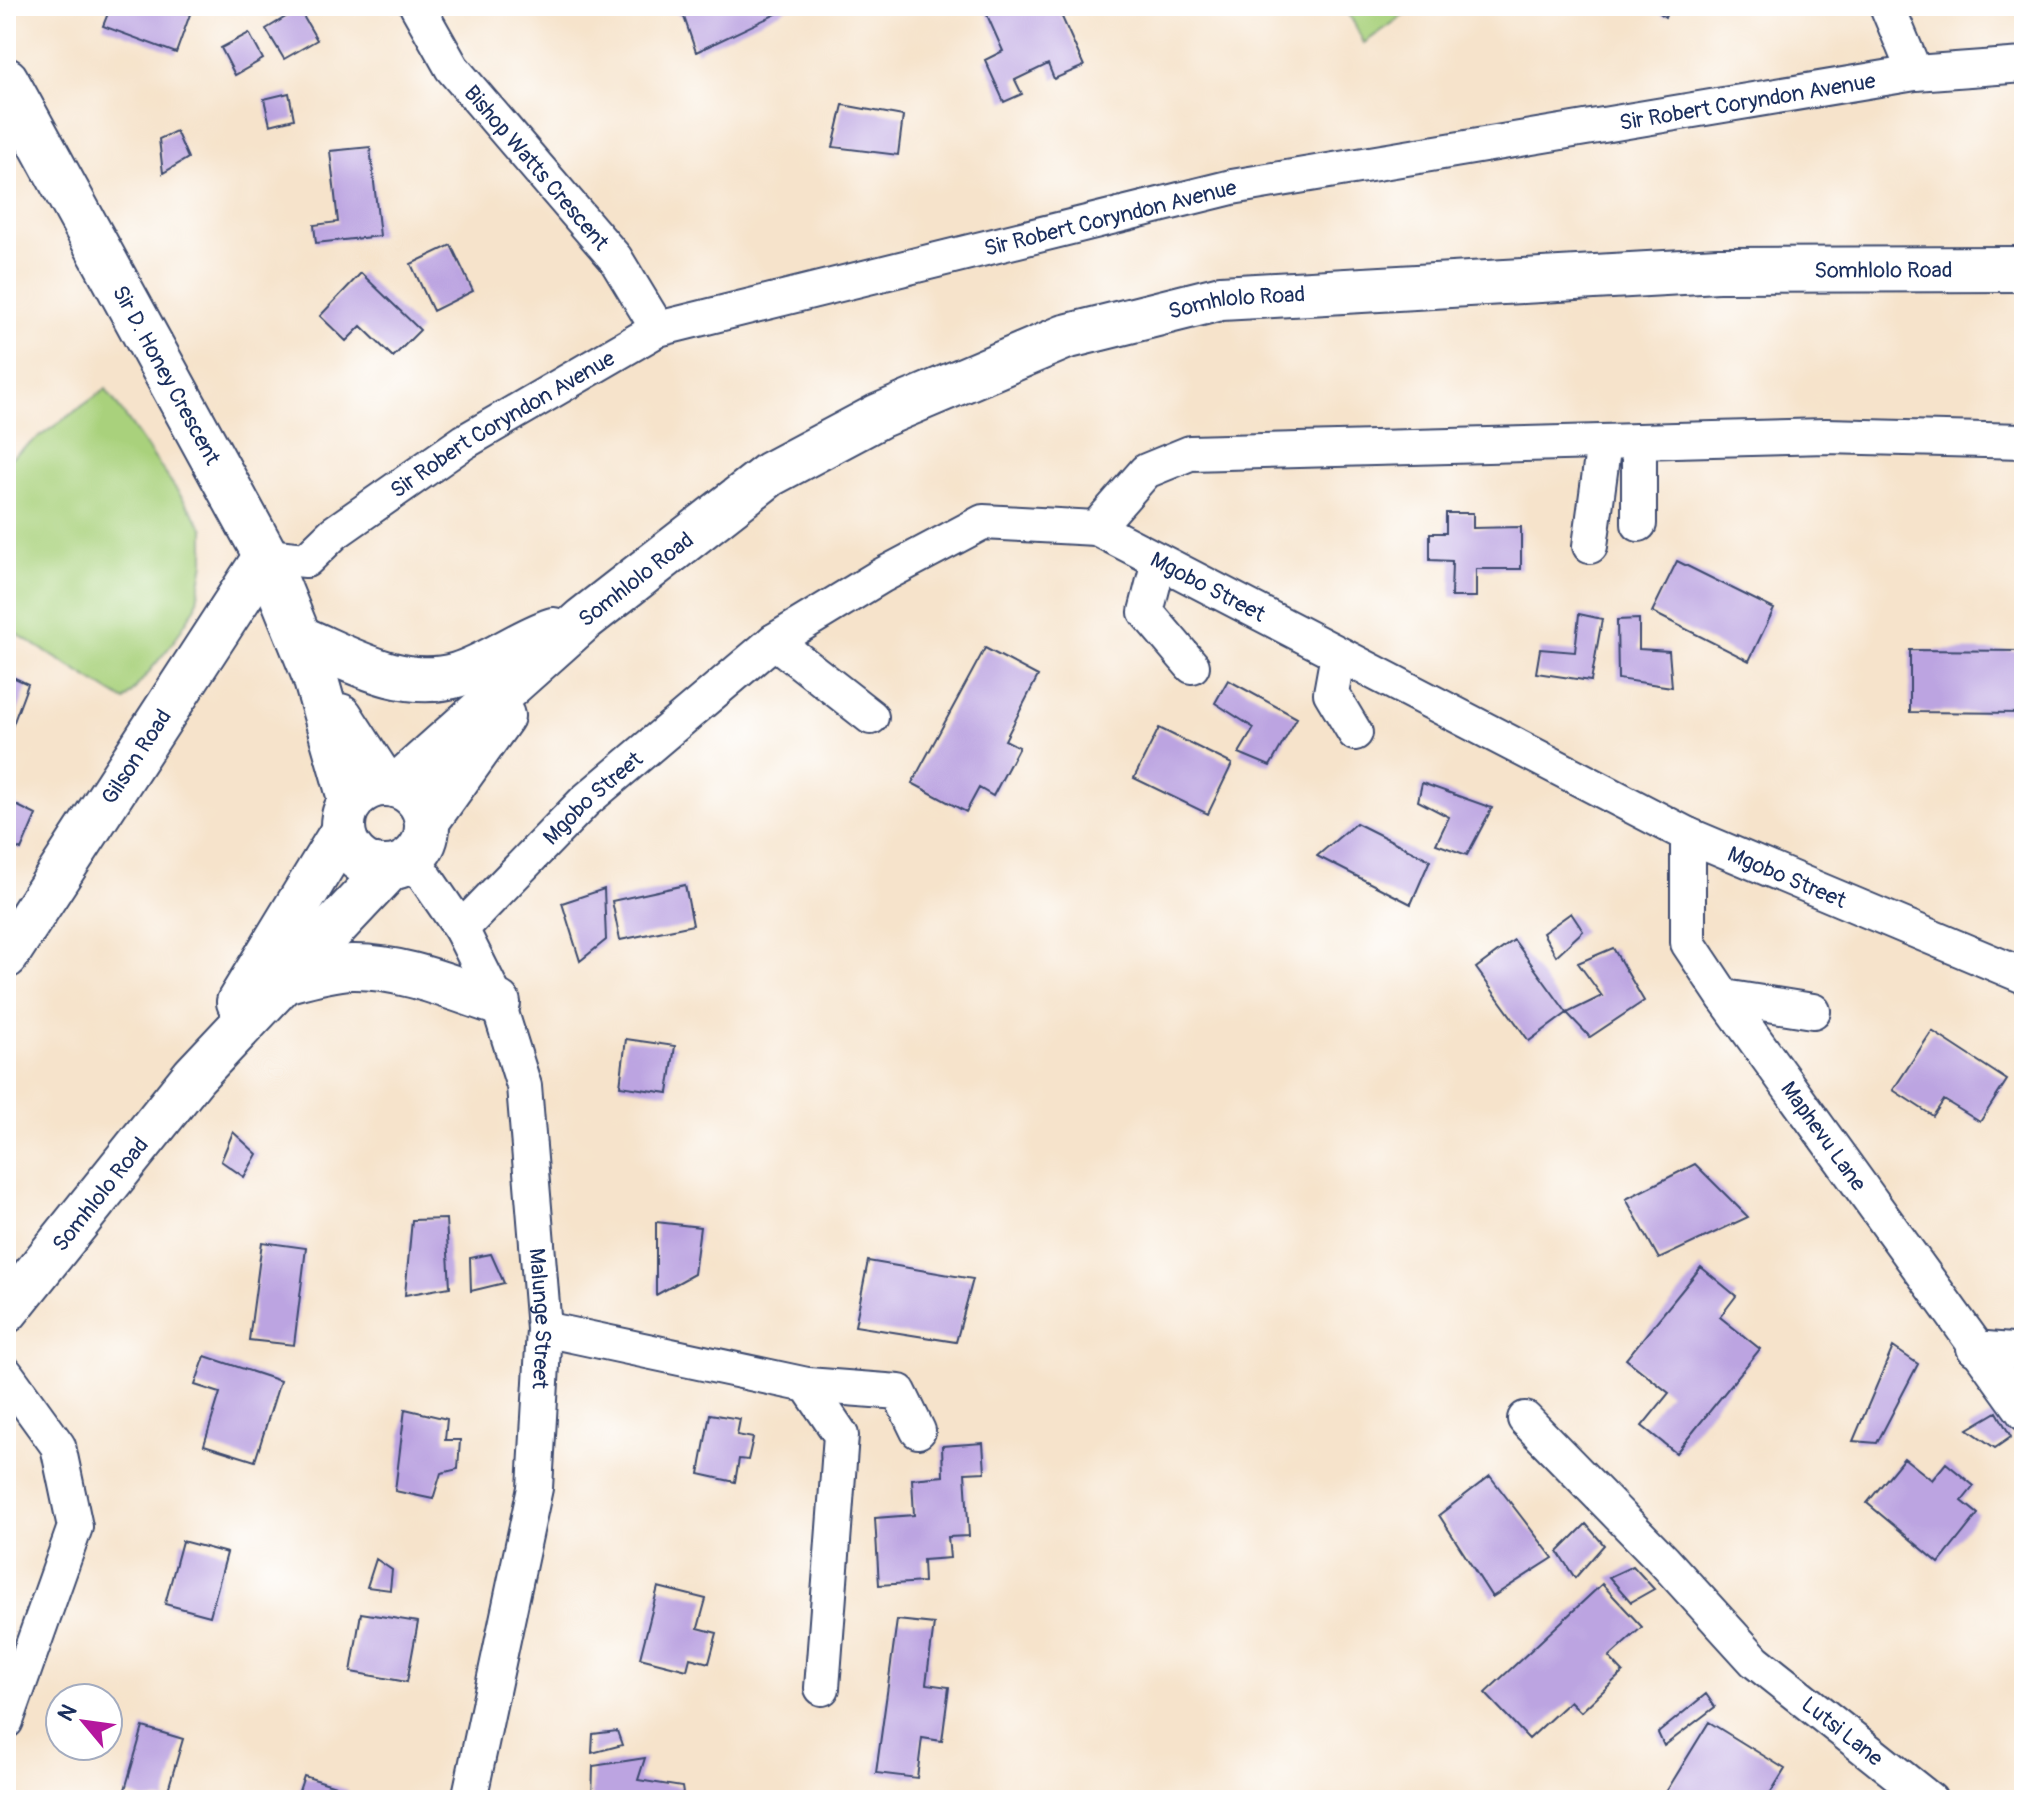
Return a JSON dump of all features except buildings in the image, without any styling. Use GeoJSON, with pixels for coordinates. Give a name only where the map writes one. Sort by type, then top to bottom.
{"type":"FeatureCollection","features":[{"type":"Feature","properties":{"kind":"main road","name":"Sir D. Honey Crescent"},"geometry":{"type":"LineString","coordinates":[[6,80],[266,556],[368,801]]}},
{"type":"Feature","properties":{"kind":"main road","name":"Somhlolo Road"},"geometry":{"type":"LineString","coordinates":[[194,1076],[368,801],[545,655],[584,619],[770,474],[879,416],[1065,337],[1207,301],[1718,270],[2024,269]]}},
{"type":"Feature","properties":{"kind":"main road","name":"Gilson Road"},"geometry":{"type":"LineString","coordinates":[[6,956],[266,556]]}},
{"type":"Feature","properties":{"kind":"main road"},"geometry":{"type":"LineString","coordinates":[[308,658],[393,677],[421,679],[456,675],[542,633],[584,619]]}},
{"type":"Feature","properties":{"kind":"main road","name":"Somhlolo Road"},"geometry":{"type":"LineString","coordinates":[[6,1311],[194,1076],[410,849],[545,655]]}},
{"type":"Feature","properties":{"kind":"main road"},"geometry":{"type":"LineString","coordinates":[[411,793],[422,805],[410,849],[374,867],[359,859],[348,847],[368,801],[411,793]]}},
{"type":"Feature","properties":{"kind":"main road"},"geometry":{"type":"LineString","coordinates":[[284,981],[330,969],[364,968],[426,980],[498,1003]]}},
{"type":"Feature","properties":{"kind":"street","name":"Bishop Watts Crescent"},"geometry":{"type":"LineString","coordinates":[[417,6],[452,68],[615,258],[658,329]]}},
{"type":"Feature","properties":{"kind":"street"},"geometry":{"type":"LineString","coordinates":[[1887,6],[1915,73]]}},
{"type":"Feature","properties":{"kind":"street","name":"Sir Robert Coryndon Avenue"},"geometry":{"type":"LineString","coordinates":[[266,556],[306,560],[334,533],[464,442],[658,329],[1232,187],[1915,73],[2024,65]]}},
{"type":"Feature","properties":{"kind":"street"},"geometry":{"type":"LineString","coordinates":[[1096,528],[1146,471],[1190,453],[1826,436],[2024,441]]}},
{"type":"Feature","properties":{"kind":"street"},"geometry":{"type":"LineString","coordinates":[[1639,441],[1639,524]]}},
{"type":"Feature","properties":{"kind":"street"},"geometry":{"type":"LineString","coordinates":[[1590,546],[1604,442]]}},
{"type":"Feature","properties":{"kind":"street","name":"Mgobo Street"},"geometry":{"type":"LineString","coordinates":[[461,929],[585,801],[774,641],[881,576],[983,522],[1096,528],[1688,835],[2024,976]]}},
{"type":"Feature","properties":{"kind":"street"},"geometry":{"type":"LineString","coordinates":[[1159,561],[1146,612],[1192,666]]}},
{"type":"Feature","properties":{"kind":"street"},"geometry":{"type":"LineString","coordinates":[[774,641],[871,717]]}},
{"type":"Feature","properties":{"kind":"street"},"geometry":{"type":"LineString","coordinates":[[1338,654],[1331,693],[1355,733]]}},
{"type":"Feature","properties":{"kind":"street","name":"Maphevu Lane"},"geometry":{"type":"LineString","coordinates":[[1688,835],[1688,943],[1974,1348],[2024,1413]]}},
{"type":"Feature","properties":{"kind":"street","name":"Malunge Street"},"geometry":{"type":"LineString","coordinates":[[410,849],[461,929],[498,1003],[524,1086],[544,1329],[535,1488],[469,1800]]}},
{"type":"Feature","properties":{"kind":"street"},"geometry":{"type":"LineString","coordinates":[[1724,997],[1813,1011]]}},
{"type":"Feature","properties":{"kind":"street"},"geometry":{"type":"LineString","coordinates":[[544,1329],[807,1385],[899,1392],[918,1431]]}},
{"type":"Feature","properties":{"kind":"street"},"geometry":{"type":"LineString","coordinates":[[1974,1348],[2024,1352]]}},
{"type":"Feature","properties":{"kind":"street"},"geometry":{"type":"LineString","coordinates":[[6,1374],[58,1446],[75,1527],[6,1721]]}},
{"type":"Feature","properties":{"kind":"street"},"geometry":{"type":"LineString","coordinates":[[807,1385],[841,1435],[822,1688]]}},
{"type":"Feature","properties":{"kind":"street","name":"Lutsi Lane"},"geometry":{"type":"LineString","coordinates":[[1525,1419],[1664,1561],[1755,1661],[1930,1800]]}},
{"type":"Feature","properties":{"kind":"green space"},"geometry":{"type":"Polygon","coordinates":[[[1345,6],[1417,6],[1364,43],[1345,6]]]}},
{"type":"Feature","properties":{"kind":"green space"},"geometry":{"type":"Polygon","coordinates":[[[106,389],[204,529],[204,563],[196,606],[172,644],[125,701],[6,627],[6,461],[106,389]]]}}]}
